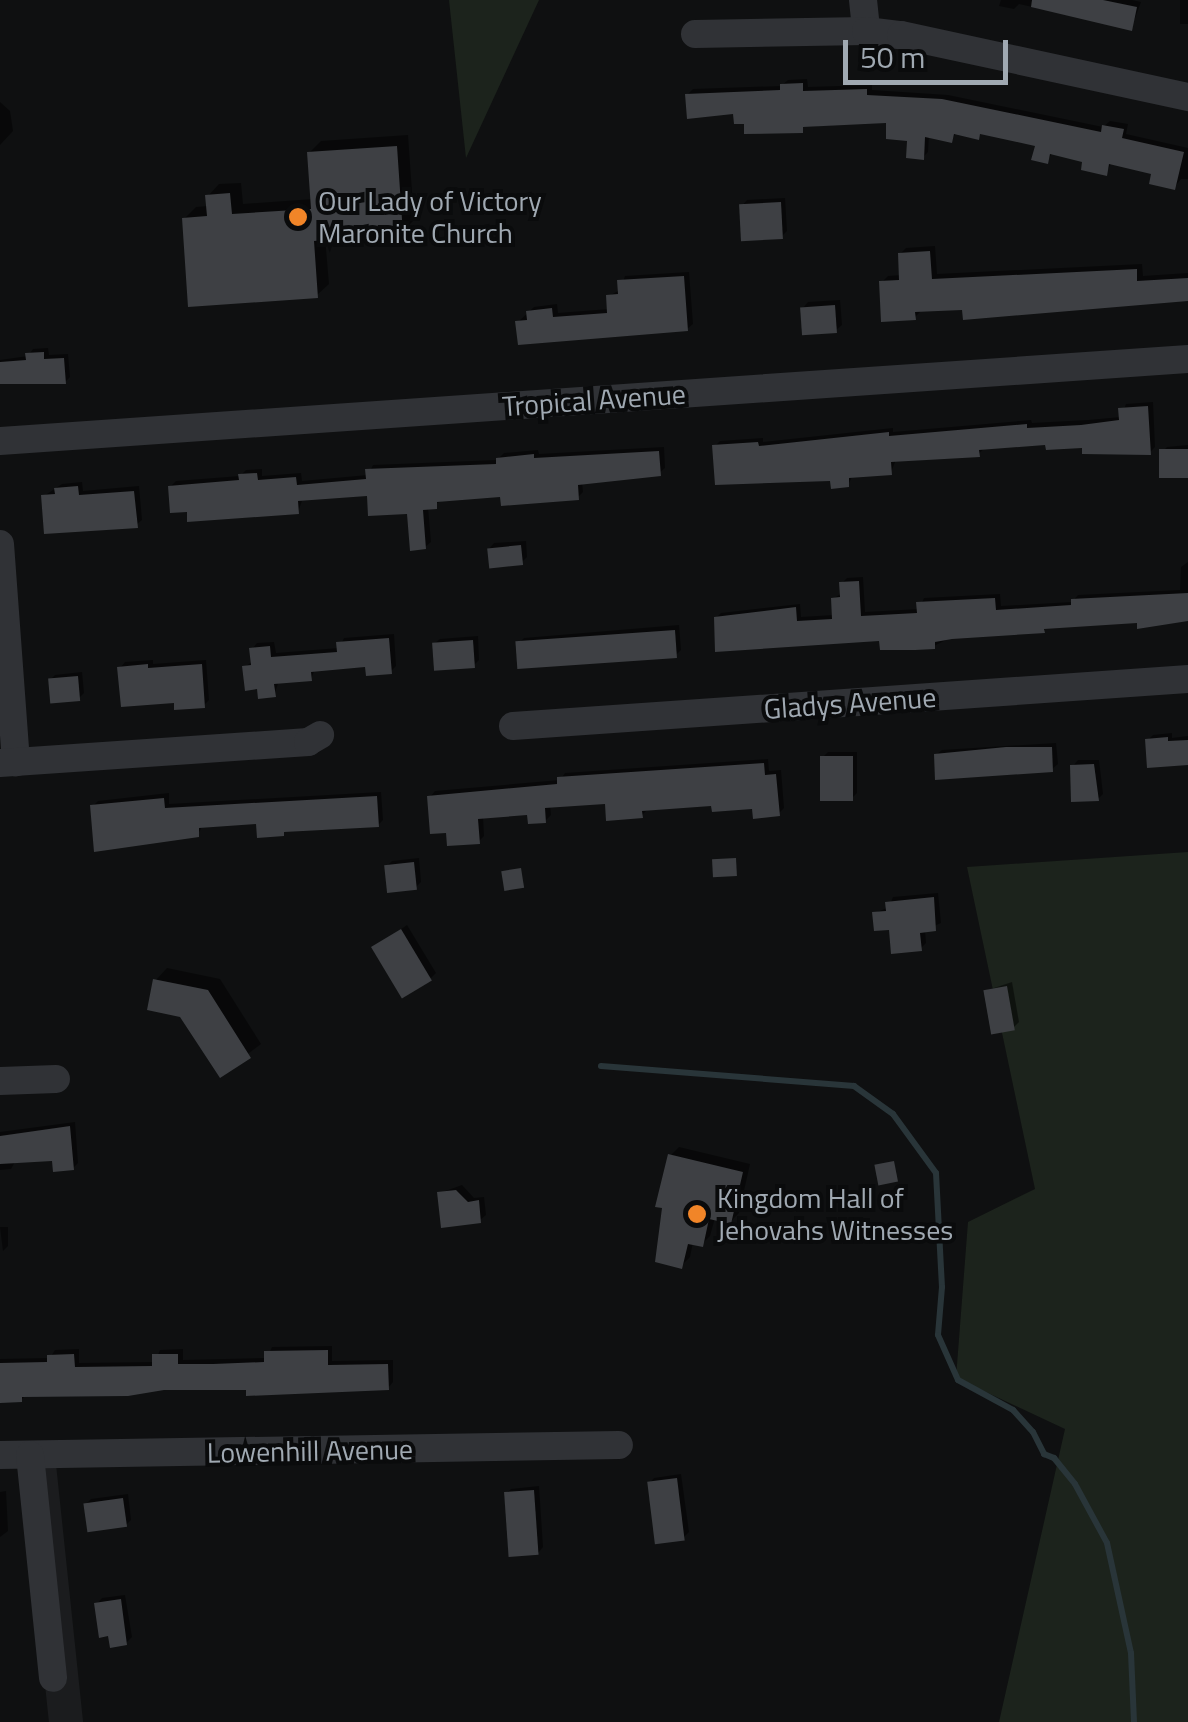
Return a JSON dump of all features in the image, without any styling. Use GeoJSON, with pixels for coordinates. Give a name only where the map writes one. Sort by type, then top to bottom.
{"type":"FeatureCollection","features":[{"type":"Feature","properties":{"kind":"street"},"geometry":{"type":"LineString","coordinates":[[863,0],[866,31]]}},
{"type":"Feature","properties":{"kind":"street"},"geometry":{"type":"LineString","coordinates":[[695,34],[866,31],[992,53],[1188,97]]}},
{"type":"Feature","properties":{"kind":"street","name":"Tropical Avenue"},"geometry":{"type":"LineString","coordinates":[[0,440],[1188,359]]}},
{"type":"Feature","properties":{"kind":"street"},"geometry":{"type":"LineString","coordinates":[[0,544],[8,763],[308,742],[320,735]]}},
{"type":"Feature","properties":{"kind":"street","name":"Gladys Avenue"},"geometry":{"type":"LineString","coordinates":[[513,726],[1188,679]]}},
{"type":"Feature","properties":{"kind":"street"},"geometry":{"type":"LineString","coordinates":[[0,1081],[56,1079]]}},
{"type":"Feature","properties":{"kind":"street","name":"Lowenhill Avenue"},"geometry":{"type":"LineString","coordinates":[[0,1456],[619,1445]]}},
{"type":"Feature","properties":{"kind":"street"},"geometry":{"type":"LineString","coordinates":[[30,1455],[53,1678]]}},
{"type":"Feature","properties":{"kind":"shaded area"},"geometry":{"type":"Polygon","coordinates":[[[449,0],[539,0],[466,158],[449,0]]]}},
{"type":"Feature","properties":{"kind":"shaded area"},"geometry":{"type":"Polygon","coordinates":[[[1188,852],[1188,1722],[999,1722],[1065,1429],[956,1378],[968,1222],[1035,1189],[967,867],[1188,852]]]}},
{"type":"Feature","properties":{"kind":"shaded area"},"geometry":{"type":"Polygon","coordinates":[[[56,1464],[83,1722],[49,1722],[22,1468],[56,1464]]]}},
{"type":"Feature","properties":{"kind":"building"},"geometry":{"type":"Polygon","coordinates":[[[1032,0],[1103,0],[1137,7],[1132,31],[1031,7],[1032,0]]]}},
{"type":"Feature","properties":{"kind":"building"},"geometry":{"type":"Polygon","coordinates":[[[803,83],[803,91],[867,89],[867,95],[942,99],[1101,132],[1102,125],[1124,129],[1122,138],[1184,152],[1175,190],[1149,184],[1151,174],[1109,164],[1107,176],[1081,170],[1082,162],[1050,154],[1048,164],[1031,160],[1035,146],[980,134],[979,140],[954,134],[952,143],[925,137],[924,160],[906,158],[907,141],[886,139],[886,123],[803,127],[803,133],[744,134],[744,124],[734,124],[733,114],[687,119],[685,94],[780,90],[780,84],[803,83]]]}},
{"type":"Feature","properties":{"kind":"building","name":"Our Lady of Victory Maronite Church"},"geometry":{"type":"Polygon","coordinates":[[[397,146],[403,234],[314,241],[318,298],[188,307],[182,218],[207,216],[205,195],[230,193],[232,214],[311,209],[307,152],[397,146]]]}},
{"type":"Feature","properties":{"kind":"building"},"geometry":{"type":"Polygon","coordinates":[[[781,202],[783,239],[741,241],[739,204],[781,202]]]}},
{"type":"Feature","properties":{"kind":"building"},"geometry":{"type":"Polygon","coordinates":[[[930,251],[932,279],[1137,269],[1137,281],[1188,278],[1188,301],[963,320],[962,310],[915,312],[916,320],[881,322],[879,281],[899,280],[898,253],[930,251]]]}},
{"type":"Feature","properties":{"kind":"building"},"geometry":{"type":"Polygon","coordinates":[[[684,276],[688,331],[518,345],[515,321],[527,320],[526,311],[552,308],[553,317],[607,313],[606,295],[618,294],[617,280],[684,276]]]}},
{"type":"Feature","properties":{"kind":"building"},"geometry":{"type":"Polygon","coordinates":[[[835,305],[837,333],[802,335],[800,307],[835,305]]]}},
{"type":"Feature","properties":{"kind":"building"},"geometry":{"type":"Polygon","coordinates":[[[44,352],[44,359],[64,358],[66,384],[0,384],[0,362],[26,360],[25,353],[44,352]]]}},
{"type":"Feature","properties":{"kind":"building"},"geometry":{"type":"Polygon","coordinates":[[[1148,406],[1151,455],[1082,454],[1082,448],[1046,450],[1045,445],[979,450],[980,457],[891,462],[892,475],[849,478],[849,487],[831,489],[830,481],[715,485],[712,445],[758,442],[759,446],[889,432],[889,436],[1027,424],[1027,428],[1081,425],[1119,420],[1118,408],[1148,406]]]}},
{"type":"Feature","properties":{"kind":"building"},"geometry":{"type":"Polygon","coordinates":[[[1159,449],[1188,449],[1188,478],[1159,478],[1159,449]]]}},
{"type":"Feature","properties":{"kind":"building"},"geometry":{"type":"Polygon","coordinates":[[[659,451],[661,476],[578,485],[579,500],[501,506],[500,497],[437,502],[437,509],[423,510],[426,549],[410,551],[407,514],[368,516],[367,496],[298,501],[299,514],[187,522],[187,512],[170,513],[168,486],[239,480],[238,474],[257,473],[258,480],[296,477],[297,485],[366,479],[365,469],[496,464],[496,458],[534,454],[534,458],[659,451]]]}},
{"type":"Feature","properties":{"kind":"building"},"geometry":{"type":"Polygon","coordinates":[[[78,486],[79,495],[134,491],[138,528],[44,534],[41,495],[55,494],[54,488],[78,486]]]}},
{"type":"Feature","properties":{"kind":"building"},"geometry":{"type":"Polygon","coordinates":[[[521,545],[523,565],[489,568],[487,549],[521,545]]]}},
{"type":"Feature","properties":{"kind":"building"},"geometry":{"type":"Polygon","coordinates":[[[859,581],[861,616],[917,613],[916,602],[995,598],[996,610],[1071,605],[1071,599],[1188,593],[1188,621],[1137,629],[1137,623],[952,639],[935,642],[935,649],[880,650],[879,641],[715,652],[714,617],[796,607],[797,621],[832,619],[831,598],[840,597],[839,582],[859,581]]]}},
{"type":"Feature","properties":{"kind":"building"},"geometry":{"type":"Polygon","coordinates":[[[675,630],[677,658],[517,669],[515,641],[675,630]]]}},
{"type":"Feature","properties":{"kind":"building"},"geometry":{"type":"Polygon","coordinates":[[[389,638],[392,674],[366,676],[365,667],[311,672],[312,681],[274,684],[276,697],[258,699],[257,689],[245,691],[242,666],[251,665],[249,648],[270,646],[271,657],[337,652],[336,642],[389,638]]]}},
{"type":"Feature","properties":{"kind":"building"},"geometry":{"type":"Polygon","coordinates":[[[473,640],[475,668],[434,671],[432,643],[473,640]]]}},
{"type":"Feature","properties":{"kind":"building"},"geometry":{"type":"Polygon","coordinates":[[[148,664],[148,668],[202,664],[205,708],[174,710],[174,703],[121,707],[117,667],[148,664]]]}},
{"type":"Feature","properties":{"kind":"building"},"geometry":{"type":"Polygon","coordinates":[[[78,676],[80,701],[50,704],[48,679],[78,676]]]}},
{"type":"Feature","properties":{"kind":"building"},"geometry":{"type":"Polygon","coordinates":[[[1168,737],[1168,741],[1188,740],[1188,765],[1147,768],[1145,739],[1168,737]]]}},
{"type":"Feature","properties":{"kind":"building"},"geometry":{"type":"Polygon","coordinates":[[[1052,747],[1053,772],[935,780],[934,754],[1052,747]]]}},
{"type":"Feature","properties":{"kind":"building"},"geometry":{"type":"Polygon","coordinates":[[[820,756],[853,756],[853,801],[820,801],[820,756]]]}},
{"type":"Feature","properties":{"kind":"building"},"geometry":{"type":"Polygon","coordinates":[[[764,763],[765,775],[776,774],[780,816],[753,819],[752,809],[712,812],[711,806],[642,811],[643,818],[606,821],[605,804],[545,808],[546,823],[528,824],[527,815],[478,819],[480,844],[447,846],[446,833],[430,834],[427,796],[557,784],[557,777],[764,763]]]}},
{"type":"Feature","properties":{"kind":"building"},"geometry":{"type":"Polygon","coordinates":[[[1094,764],[1099,801],[1071,802],[1070,765],[1094,764]]]}},
{"type":"Feature","properties":{"kind":"building"},"geometry":{"type":"Polygon","coordinates":[[[377,796],[379,827],[284,832],[284,836],[257,838],[256,824],[199,828],[199,837],[94,852],[90,805],[164,798],[165,808],[377,796]]]}},
{"type":"Feature","properties":{"kind":"building"},"geometry":{"type":"Polygon","coordinates":[[[736,858],[737,876],[713,877],[712,859],[736,858]]]}},
{"type":"Feature","properties":{"kind":"building"},"geometry":{"type":"Polygon","coordinates":[[[414,862],[417,890],[387,893],[384,865],[414,862]]]}},
{"type":"Feature","properties":{"kind":"building"},"geometry":{"type":"Polygon","coordinates":[[[521,868],[524,888],[504,891],[501,871],[521,868]]]}},
{"type":"Feature","properties":{"kind":"building"},"geometry":{"type":"Polygon","coordinates":[[[934,897],[936,931],[920,933],[922,951],[891,954],[889,930],[874,931],[872,912],[886,911],[885,902],[934,897]]]}},
{"type":"Feature","properties":{"kind":"building"},"geometry":{"type":"Polygon","coordinates":[[[401,929],[432,980],[402,998],[371,947],[401,929]]]}},
{"type":"Feature","properties":{"kind":"building"},"geometry":{"type":"Polygon","coordinates":[[[153,979],[208,990],[251,1058],[220,1078],[180,1017],[147,1010],[153,979]]]}},
{"type":"Feature","properties":{"kind":"building"},"geometry":{"type":"Polygon","coordinates":[[[1007,986],[1015,1030],[991,1034],[983,990],[1007,986]]]}},
{"type":"Feature","properties":{"kind":"building"},"geometry":{"type":"Polygon","coordinates":[[[70,1126],[74,1170],[53,1172],[52,1161],[0,1164],[0,1136],[70,1126]]]}},
{"type":"Feature","properties":{"kind":"building","name":"Kingdom Hall of Jehovahs Witnesses"},"geometry":{"type":"Polygon","coordinates":[[[668,1154],[743,1172],[731,1224],[709,1219],[703,1247],[688,1244],[682,1269],[655,1262],[662,1208],[655,1207],[668,1154]]]}},
{"type":"Feature","properties":{"kind":"building"},"geometry":{"type":"Polygon","coordinates":[[[894,1161],[898,1182],[878,1185],[874,1165],[894,1161]]]}},
{"type":"Feature","properties":{"kind":"building"},"geometry":{"type":"Polygon","coordinates":[[[456,1190],[468,1202],[479,1200],[481,1223],[441,1228],[437,1192],[456,1190]]]}},
{"type":"Feature","properties":{"kind":"building"},"geometry":{"type":"Polygon","coordinates":[[[328,1350],[328,1365],[388,1364],[389,1390],[246,1396],[246,1390],[164,1390],[128,1396],[22,1397],[22,1402],[0,1403],[0,1363],[47,1362],[47,1355],[74,1354],[75,1367],[152,1366],[152,1354],[178,1354],[178,1364],[213,1364],[264,1362],[264,1351],[328,1350]]]}},
{"type":"Feature","properties":{"kind":"building"},"geometry":{"type":"Polygon","coordinates":[[[677,1478],[685,1541],[655,1544],[647,1482],[677,1478]]]}},
{"type":"Feature","properties":{"kind":"building"},"geometry":{"type":"Polygon","coordinates":[[[534,1490],[539,1555],[509,1557],[504,1492],[534,1490]]]}},
{"type":"Feature","properties":{"kind":"building"},"geometry":{"type":"Polygon","coordinates":[[[123,1498],[127,1527],[87,1532],[83,1504],[123,1498]]]}},
{"type":"Feature","properties":{"kind":"building"},"geometry":{"type":"Polygon","coordinates":[[[121,1599],[127,1645],[110,1648],[108,1636],[99,1638],[94,1603],[121,1599]]]}},
{"type":"Feature","properties":{"kind":"waterway"},"geometry":{"type":"LineString","coordinates":[[601,1066],[854,1086],[893,1114],[936,1173],[942,1287],[938,1335],[958,1380],[1013,1410],[1033,1432],[1044,1454],[1054,1458],[1075,1484],[1107,1543],[1131,1653],[1134,1722]]}},
{"type":"Feature","properties":{"kind":"place","name":"Our Lady of Victory Maronite Church"},"geometry":{"type":"Point","coordinates":[298,217]}},
{"type":"Feature","properties":{"kind":"place","name":"Kingdom Hall of Jehovahs Witnesses"},"geometry":{"type":"Point","coordinates":[697,1214]}}]}
